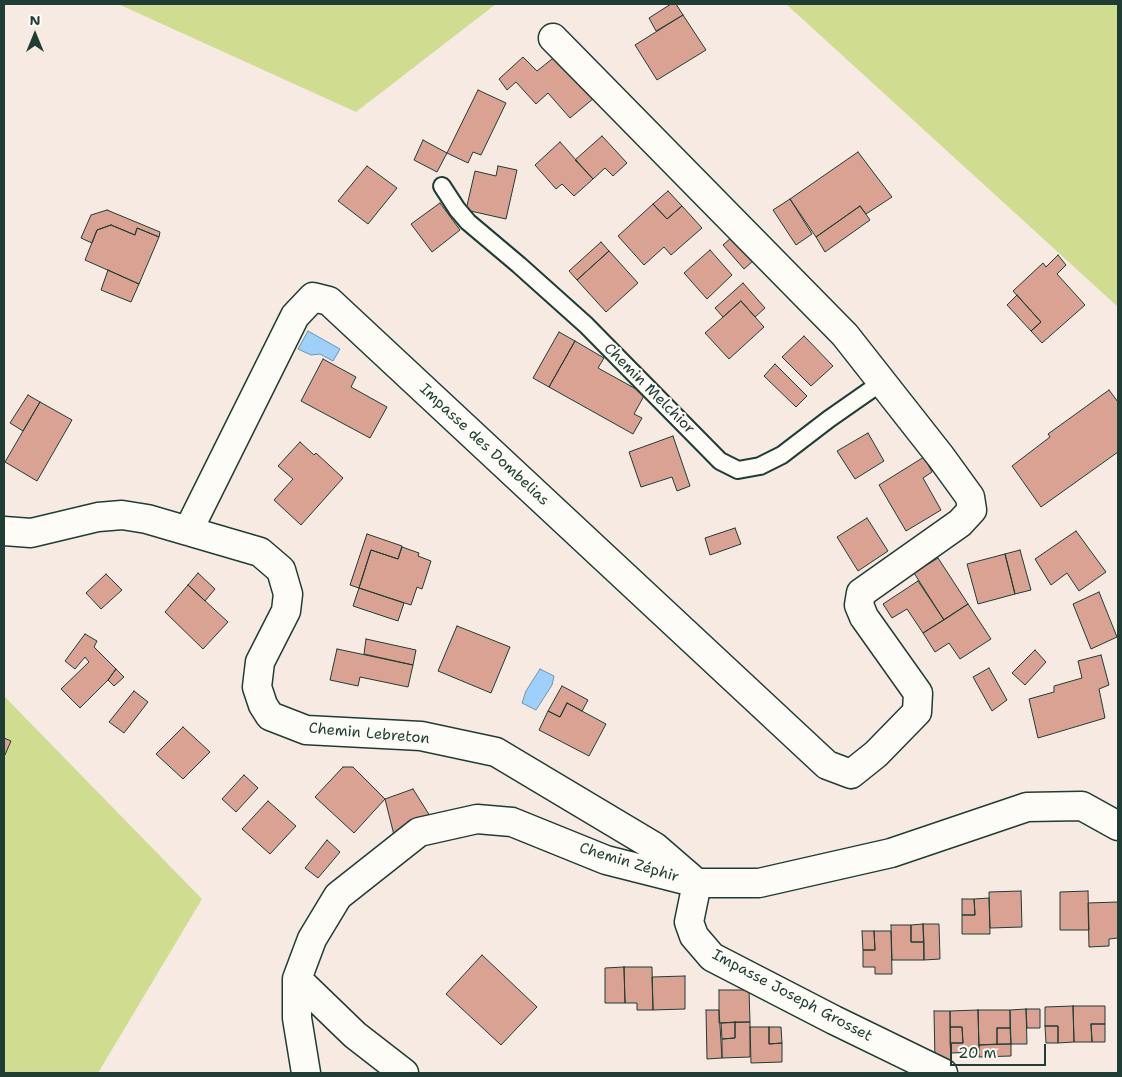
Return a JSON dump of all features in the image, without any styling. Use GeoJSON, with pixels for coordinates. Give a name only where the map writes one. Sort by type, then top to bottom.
{"type":"FeatureCollection","features":[{"type":"Feature","properties":{"kind":"street"},"geometry":{"type":"LineString","coordinates":[[553,38],[845,336],[882,382]]}},
{"type":"Feature","properties":{"kind":"street","name":"Impasse des Dombelias"},"geometry":{"type":"LineString","coordinates":[[188,531],[295,316],[314,297],[329,301],[827,765],[851,774],[876,754],[917,712],[918,693],[864,617],[859,605],[861,593],[960,523],[972,510],[970,497],[941,456],[882,382]]}},
{"type":"Feature","properties":{"kind":"street","name":"Chemin Lebreton"},"geometry":{"type":"LineString","coordinates":[[4,531],[30,533],[98,517],[122,515],[147,520],[260,552],[281,570],[288,594],[286,611],[260,662],[257,687],[263,705],[270,716],[306,730],[421,736],[496,752],[655,847],[696,883]]}},
{"type":"Feature","properties":{"kind":"street","name":"Chemin Zéphir"},"geometry":{"type":"LineString","coordinates":[[306,1073],[297,1018],[297,979],[312,939],[338,896],[419,832],[477,819],[512,822],[606,860],[696,883],[759,883],[891,853],[1027,807],[1082,806],[1118,826]]}},
{"type":"Feature","properties":{"kind":"street","name":"Impasse Joseph Grosset"},"geometry":{"type":"LineString","coordinates":[[696,883],[688,922],[694,936],[712,957],[834,1020],[943,1073]]}},
{"type":"Feature","properties":{"kind":"street"},"geometry":{"type":"LineString","coordinates":[[297,979],[355,1035],[404,1073]]}},
{"type":"Feature","properties":{"kind":"lane","name":"Chemin Melchior"},"geometry":{"type":"LineString","coordinates":[[442,186],[468,222],[519,264],[586,325],[720,461],[738,470],[760,466],[782,456],[829,419],[882,382]]}},
{"type":"Feature","properties":{"kind":"green space"},"geometry":{"type":"Polygon","coordinates":[[[118,4],[496,4],[356,112],[118,4]]]}},
{"type":"Feature","properties":{"kind":"green space"},"geometry":{"type":"Polygon","coordinates":[[[786,4],[1118,4],[1118,307],[786,4]]]}},
{"type":"Feature","properties":{"kind":"green space"},"geometry":{"type":"Polygon","coordinates":[[[4,696],[202,899],[98,1073],[4,1073],[4,696]]]}},
{"type":"Feature","properties":{"kind":"water"},"geometry":{"type":"Polygon","coordinates":[[[308,331],[340,349],[333,361],[320,354],[311,355],[298,349],[308,331]]]}},
{"type":"Feature","properties":{"kind":"water"},"geometry":{"type":"Polygon","coordinates":[[[540,669],[554,676],[552,685],[536,710],[522,703],[526,691],[540,669]]]}},
{"type":"Feature","properties":{"kind":"building"},"geometry":{"type":"Polygon","coordinates":[[[671,4],[676,4],[683,15],[656,31],[649,18],[671,4]]]}},
{"type":"Feature","properties":{"kind":"building"},"geometry":{"type":"Polygon","coordinates":[[[683,15],[706,50],[657,80],[635,45],[683,15]]]}},
{"type":"Feature","properties":{"kind":"building"},"geometry":{"type":"Polygon","coordinates":[[[557,55],[594,98],[570,118],[548,93],[536,104],[516,82],[507,90],[499,79],[523,57],[537,71],[557,55]]]}},
{"type":"Feature","properties":{"kind":"building"},"geometry":{"type":"Polygon","coordinates":[[[478,90],[506,103],[481,155],[473,152],[468,163],[447,153],[478,90]]]}},
{"type":"Feature","properties":{"kind":"building"},"geometry":{"type":"Polygon","coordinates":[[[602,136],[627,163],[613,176],[605,168],[593,179],[575,160],[602,136]]]}},
{"type":"Feature","properties":{"kind":"building"},"geometry":{"type":"Polygon","coordinates":[[[423,140],[447,153],[437,172],[414,160],[423,140]]]}},
{"type":"Feature","properties":{"kind":"building"},"geometry":{"type":"Polygon","coordinates":[[[560,142],[593,179],[574,196],[562,184],[556,189],[535,165],[560,142]]]}},
{"type":"Feature","properties":{"kind":"building"},"geometry":{"type":"Polygon","coordinates":[[[858,152],[892,197],[866,214],[860,206],[816,237],[790,199],[858,152]]]}},
{"type":"Feature","properties":{"kind":"building"},"geometry":{"type":"Polygon","coordinates":[[[367,166],[397,188],[368,224],[338,201],[367,166]]]}},
{"type":"Feature","properties":{"kind":"building"},"geometry":{"type":"Polygon","coordinates":[[[498,166],[517,170],[506,219],[466,210],[475,171],[496,176],[498,166]]]}},
{"type":"Feature","properties":{"kind":"building"},"geometry":{"type":"Polygon","coordinates":[[[668,191],[682,206],[667,219],[653,204],[668,191]]]}},
{"type":"Feature","properties":{"kind":"building"},"geometry":{"type":"Polygon","coordinates":[[[790,199],[812,234],[796,245],[773,210],[790,199]]]}},
{"type":"Feature","properties":{"kind":"building"},"geometry":{"type":"Polygon","coordinates":[[[440,203],[460,230],[432,252],[411,224],[440,203]]]}},
{"type":"Feature","properties":{"kind":"building"},"geometry":{"type":"Polygon","coordinates":[[[653,204],[667,219],[682,206],[702,228],[671,255],[664,247],[644,265],[618,236],[653,204]]]}},
{"type":"Feature","properties":{"kind":"building"},"geometry":{"type":"Polygon","coordinates":[[[860,206],[870,220],[825,252],[816,237],[860,206]]]}},
{"type":"Feature","properties":{"kind":"building"},"geometry":{"type":"Polygon","coordinates":[[[107,210],[160,232],[159,237],[137,228],[135,235],[111,225],[97,230],[92,243],[81,238],[91,215],[107,210]]]}},
{"type":"Feature","properties":{"kind":"building"},"geometry":{"type":"Polygon","coordinates":[[[111,225],[135,235],[137,228],[159,237],[139,284],[85,260],[97,230],[111,225]]]}},
{"type":"Feature","properties":{"kind":"building"},"geometry":{"type":"Polygon","coordinates":[[[732,237],[754,260],[744,269],[723,245],[732,237]]]}},
{"type":"Feature","properties":{"kind":"building"},"geometry":{"type":"Polygon","coordinates":[[[601,242],[609,251],[577,280],[569,271],[601,242]]]}},
{"type":"Feature","properties":{"kind":"building"},"geometry":{"type":"Polygon","coordinates":[[[710,250],[732,275],[707,299],[684,273],[710,250]]]}},
{"type":"Feature","properties":{"kind":"building"},"geometry":{"type":"Polygon","coordinates":[[[609,251],[638,283],[606,312],[577,280],[609,251]]]}},
{"type":"Feature","properties":{"kind":"building"},"geometry":{"type":"Polygon","coordinates":[[[1058,255],[1066,265],[1057,274],[1085,305],[1042,343],[1031,331],[1041,322],[1013,291],[1043,263],[1046,267],[1058,255]]]}},
{"type":"Feature","properties":{"kind":"building"},"geometry":{"type":"Polygon","coordinates":[[[108,270],[139,284],[131,302],[101,290],[108,270]]]}},
{"type":"Feature","properties":{"kind":"building"},"geometry":{"type":"Polygon","coordinates":[[[743,283],[765,308],[755,317],[741,301],[723,317],[715,308],[743,283]]]}},
{"type":"Feature","properties":{"kind":"building"},"geometry":{"type":"Polygon","coordinates":[[[1017,295],[1041,322],[1031,331],[1007,305],[1017,295]]]}},
{"type":"Feature","properties":{"kind":"building"},"geometry":{"type":"Polygon","coordinates":[[[741,301],[764,327],[729,359],[705,333],[741,301]]]}},
{"type":"Feature","properties":{"kind":"building"},"geometry":{"type":"Polygon","coordinates":[[[559,332],[575,341],[549,387],[533,378],[559,332]]]}},
{"type":"Feature","properties":{"kind":"building"},"geometry":{"type":"Polygon","coordinates":[[[804,336],[833,366],[811,386],[782,357],[804,336]]]}},
{"type":"Feature","properties":{"kind":"building"},"geometry":{"type":"Polygon","coordinates":[[[575,341],[604,358],[598,368],[645,394],[634,414],[642,418],[633,434],[549,387],[575,341]]]}},
{"type":"Feature","properties":{"kind":"building"},"geometry":{"type":"Polygon","coordinates":[[[323,359],[356,377],[351,387],[387,407],[370,438],[301,401],[323,359]]]}},
{"type":"Feature","properties":{"kind":"building"},"geometry":{"type":"Polygon","coordinates":[[[775,364],[807,396],[796,407],[764,376],[775,364]]]}},
{"type":"Feature","properties":{"kind":"building"},"geometry":{"type":"Polygon","coordinates":[[[1109,390],[1118,402],[1118,452],[1041,507],[1012,466],[1050,437],[1048,434],[1109,390]]]}},
{"type":"Feature","properties":{"kind":"building"},"geometry":{"type":"Polygon","coordinates":[[[28,395],[40,402],[23,431],[10,423],[28,395]]]}},
{"type":"Feature","properties":{"kind":"building"},"geometry":{"type":"Polygon","coordinates":[[[40,402],[72,420],[37,481],[5,462],[40,402]]]}},
{"type":"Feature","properties":{"kind":"building"},"geometry":{"type":"Polygon","coordinates":[[[868,433],[884,461],[855,479],[837,451],[868,433]]]}},
{"type":"Feature","properties":{"kind":"building"},"geometry":{"type":"Polygon","coordinates":[[[673,436],[690,486],[677,491],[672,477],[641,487],[629,452],[673,436]]]}},
{"type":"Feature","properties":{"kind":"building"},"geometry":{"type":"Polygon","coordinates":[[[300,442],[314,455],[316,453],[343,478],[301,525],[274,500],[293,479],[278,466],[300,442]]]}},
{"type":"Feature","properties":{"kind":"building"},"geometry":{"type":"Polygon","coordinates":[[[924,457],[932,472],[923,478],[941,510],[906,531],[879,485],[924,457]]]}},
{"type":"Feature","properties":{"kind":"building"},"geometry":{"type":"Polygon","coordinates":[[[867,518],[888,551],[858,571],[837,537],[867,518]]]}},
{"type":"Feature","properties":{"kind":"building"},"geometry":{"type":"Polygon","coordinates":[[[735,528],[741,544],[710,555],[705,538],[735,528]]]}},
{"type":"Feature","properties":{"kind":"building"},"geometry":{"type":"Polygon","coordinates":[[[1076,531],[1106,572],[1079,591],[1067,573],[1051,585],[1035,559],[1076,531]]]}},
{"type":"Feature","properties":{"kind":"building"},"geometry":{"type":"Polygon","coordinates":[[[367,534],[402,546],[398,559],[371,550],[359,588],[350,585],[367,534]]]}},
{"type":"Feature","properties":{"kind":"building"},"geometry":{"type":"Polygon","coordinates":[[[402,547],[419,553],[418,556],[431,561],[422,589],[417,587],[411,605],[359,588],[371,550],[398,559],[402,547]]]}},
{"type":"Feature","properties":{"kind":"building"},"geometry":{"type":"Polygon","coordinates":[[[1020,550],[1031,590],[1015,594],[1005,554],[1020,550]]]}},
{"type":"Feature","properties":{"kind":"building"},"geometry":{"type":"Polygon","coordinates":[[[1005,554],[1015,594],[978,604],[967,564],[1005,554]]]}},
{"type":"Feature","properties":{"kind":"building"},"geometry":{"type":"Polygon","coordinates":[[[938,558],[968,604],[944,620],[914,573],[938,558]]]}},
{"type":"Feature","properties":{"kind":"building"},"geometry":{"type":"Polygon","coordinates":[[[198,573],[215,589],[205,601],[188,585],[198,573]]]}},
{"type":"Feature","properties":{"kind":"building"},"geometry":{"type":"Polygon","coordinates":[[[106,574],[122,590],[101,609],[86,593],[106,574]]]}},
{"type":"Feature","properties":{"kind":"building"},"geometry":{"type":"Polygon","coordinates":[[[918,581],[944,620],[923,633],[907,609],[892,618],[883,604],[918,581]]]}},
{"type":"Feature","properties":{"kind":"building"},"geometry":{"type":"Polygon","coordinates":[[[188,585],[228,622],[203,649],[165,612],[188,585]]]}},
{"type":"Feature","properties":{"kind":"building"},"geometry":{"type":"Polygon","coordinates":[[[359,588],[404,603],[398,621],[353,606],[359,588]]]}},
{"type":"Feature","properties":{"kind":"building"},"geometry":{"type":"Polygon","coordinates":[[[1099,592],[1117,637],[1091,649],[1073,604],[1099,592]]]}},
{"type":"Feature","properties":{"kind":"building"},"geometry":{"type":"Polygon","coordinates":[[[968,604],[991,639],[960,659],[949,643],[935,652],[923,633],[968,604]]]}},
{"type":"Feature","properties":{"kind":"building"},"geometry":{"type":"Polygon","coordinates":[[[457,626],[510,647],[491,693],[438,671],[457,626]]]}},
{"type":"Feature","properties":{"kind":"building"},"geometry":{"type":"Polygon","coordinates":[[[85,634],[97,641],[94,647],[116,669],[108,680],[80,708],[61,689],[89,662],[85,657],[75,669],[65,661],[85,634]]]}},
{"type":"Feature","properties":{"kind":"building"},"geometry":{"type":"Polygon","coordinates":[[[366,639],[416,650],[413,665],[364,654],[366,639]]]}},
{"type":"Feature","properties":{"kind":"building"},"geometry":{"type":"Polygon","coordinates":[[[337,649],[413,665],[408,687],[360,677],[358,686],[330,680],[337,649]]]}},
{"type":"Feature","properties":{"kind":"building"},"geometry":{"type":"Polygon","coordinates":[[[1035,650],[1046,662],[1025,685],[1012,673],[1035,650]]]}},
{"type":"Feature","properties":{"kind":"building"},"geometry":{"type":"Polygon","coordinates":[[[1101,655],[1109,685],[1099,689],[1105,718],[1038,738],[1029,699],[1054,692],[1054,686],[1082,678],[1078,661],[1101,655]]]}},
{"type":"Feature","properties":{"kind":"building"},"geometry":{"type":"Polygon","coordinates":[[[989,668],[1007,700],[992,711],[973,677],[989,668]]]}},
{"type":"Feature","properties":{"kind":"building"},"geometry":{"type":"Polygon","coordinates":[[[116,669],[124,677],[114,686],[108,680],[116,669]]]}},
{"type":"Feature","properties":{"kind":"building"},"geometry":{"type":"Polygon","coordinates":[[[562,686],[588,700],[582,711],[567,703],[560,717],[548,711],[562,686]]]}},
{"type":"Feature","properties":{"kind":"building"},"geometry":{"type":"Polygon","coordinates":[[[134,691],[148,702],[124,733],[109,722],[134,691]]]}},
{"type":"Feature","properties":{"kind":"building"},"geometry":{"type":"Polygon","coordinates":[[[567,703],[606,724],[589,756],[539,730],[548,711],[560,717],[567,703]]]}},
{"type":"Feature","properties":{"kind":"building"},"geometry":{"type":"Polygon","coordinates":[[[183,727],[210,752],[183,779],[156,754],[183,727]]]}},
{"type":"Feature","properties":{"kind":"building"},"geometry":{"type":"Polygon","coordinates":[[[4,738],[11,741],[4,757],[4,738]]]}},
{"type":"Feature","properties":{"kind":"building"},"geometry":{"type":"Polygon","coordinates":[[[343,767],[353,767],[385,799],[354,833],[315,797],[343,767]]]}},
{"type":"Feature","properties":{"kind":"building"},"geometry":{"type":"Polygon","coordinates":[[[244,775],[258,788],[236,812],[222,799],[244,775]]]}},
{"type":"Feature","properties":{"kind":"building"},"geometry":{"type":"Polygon","coordinates":[[[413,789],[430,816],[395,839],[385,799],[413,789]]]}},
{"type":"Feature","properties":{"kind":"building"},"geometry":{"type":"Polygon","coordinates":[[[268,801],[296,826],[270,854],[242,829],[268,801]]]}},
{"type":"Feature","properties":{"kind":"building"},"geometry":{"type":"Polygon","coordinates":[[[327,840],[340,852],[318,878],[305,868],[327,840]]]}},
{"type":"Feature","properties":{"kind":"building"},"geometry":{"type":"Polygon","coordinates":[[[1021,891],[1022,927],[990,928],[989,892],[1021,891]]]}},
{"type":"Feature","properties":{"kind":"building"},"geometry":{"type":"Polygon","coordinates":[[[1088,891],[1089,930],[1060,930],[1060,892],[1088,891]]]}},
{"type":"Feature","properties":{"kind":"building"},"geometry":{"type":"Polygon","coordinates":[[[989,898],[990,934],[962,934],[962,915],[975,915],[974,899],[989,898]]]}},
{"type":"Feature","properties":{"kind":"building"},"geometry":{"type":"Polygon","coordinates":[[[962,899],[974,899],[975,915],[962,915],[962,899]]]}},
{"type":"Feature","properties":{"kind":"building"},"geometry":{"type":"Polygon","coordinates":[[[1118,902],[1118,938],[1109,939],[1109,946],[1089,947],[1088,903],[1118,902]]]}},
{"type":"Feature","properties":{"kind":"building"},"geometry":{"type":"Polygon","coordinates":[[[923,924],[924,942],[911,942],[911,925],[923,924]]]}},
{"type":"Feature","properties":{"kind":"building"},"geometry":{"type":"Polygon","coordinates":[[[923,924],[939,924],[940,959],[924,960],[923,924]]]}},
{"type":"Feature","properties":{"kind":"building"},"geometry":{"type":"Polygon","coordinates":[[[891,925],[911,925],[911,942],[924,942],[924,960],[892,960],[891,925]]]}},
{"type":"Feature","properties":{"kind":"building"},"geometry":{"type":"Polygon","coordinates":[[[862,931],[874,931],[875,950],[863,950],[862,931]]]}},
{"type":"Feature","properties":{"kind":"building"},"geometry":{"type":"Polygon","coordinates":[[[874,931],[891,931],[892,974],[875,974],[875,967],[863,967],[863,950],[875,950],[874,931]]]}},
{"type":"Feature","properties":{"kind":"building"},"geometry":{"type":"Polygon","coordinates":[[[482,955],[537,1007],[501,1045],[446,994],[482,955]]]}},
{"type":"Feature","properties":{"kind":"building"},"geometry":{"type":"Polygon","coordinates":[[[624,967],[625,1003],[605,1003],[605,968],[624,967]]]}},
{"type":"Feature","properties":{"kind":"building"},"geometry":{"type":"Polygon","coordinates":[[[624,967],[652,967],[653,1010],[637,1010],[637,1003],[625,1003],[624,967]]]}},
{"type":"Feature","properties":{"kind":"building"},"geometry":{"type":"Polygon","coordinates":[[[685,976],[685,1009],[653,1010],[652,977],[685,976]]]}},
{"type":"Feature","properties":{"kind":"building"},"geometry":{"type":"Polygon","coordinates":[[[719,990],[749,990],[750,1022],[719,1023],[719,990]]]}},
{"type":"Feature","properties":{"kind":"building"},"geometry":{"type":"Polygon","coordinates":[[[1073,1006],[1105,1006],[1105,1024],[1091,1024],[1092,1042],[1074,1042],[1073,1006]]]}},
{"type":"Feature","properties":{"kind":"building"},"geometry":{"type":"Polygon","coordinates":[[[1073,1006],[1074,1042],[1058,1043],[1058,1026],[1045,1026],[1045,1007],[1073,1006]]]}},
{"type":"Feature","properties":{"kind":"building"},"geometry":{"type":"Polygon","coordinates":[[[1026,1009],[1040,1009],[1040,1028],[1027,1028],[1026,1009]]]}},
{"type":"Feature","properties":{"kind":"building"},"geometry":{"type":"Polygon","coordinates":[[[1026,1009],[1027,1044],[1011,1044],[1010,1010],[1026,1009]]]}},
{"type":"Feature","properties":{"kind":"building"},"geometry":{"type":"Polygon","coordinates":[[[706,1010],[719,1010],[722,1058],[707,1059],[706,1010]]]}},
{"type":"Feature","properties":{"kind":"building"},"geometry":{"type":"Polygon","coordinates":[[[978,1010],[1010,1010],[1010,1028],[997,1028],[997,1044],[979,1045],[978,1010]]]}},
{"type":"Feature","properties":{"kind":"building"},"geometry":{"type":"Polygon","coordinates":[[[978,1010],[979,1052],[951,1053],[950,1043],[963,1043],[962,1027],[950,1027],[950,1011],[978,1010]]]}},
{"type":"Feature","properties":{"kind":"building"},"geometry":{"type":"Polygon","coordinates":[[[934,1011],[950,1011],[951,1061],[935,1061],[934,1011]]]}},
{"type":"Feature","properties":{"kind":"building"},"geometry":{"type":"Polygon","coordinates":[[[735,1022],[735,1038],[722,1039],[721,1023],[735,1022]]]}},
{"type":"Feature","properties":{"kind":"building"},"geometry":{"type":"Polygon","coordinates":[[[735,1022],[750,1022],[750,1057],[722,1058],[722,1039],[735,1038],[735,1022]]]}},
{"type":"Feature","properties":{"kind":"building"},"geometry":{"type":"Polygon","coordinates":[[[1091,1024],[1105,1024],[1105,1042],[1092,1042],[1091,1024]]]}},
{"type":"Feature","properties":{"kind":"building"},"geometry":{"type":"Polygon","coordinates":[[[1045,1026],[1058,1026],[1058,1043],[1046,1043],[1045,1026]]]}},
{"type":"Feature","properties":{"kind":"building"},"geometry":{"type":"Polygon","coordinates":[[[750,1027],[769,1027],[769,1044],[782,1043],[782,1062],[751,1063],[750,1027]]]}},
{"type":"Feature","properties":{"kind":"building"},"geometry":{"type":"Polygon","coordinates":[[[769,1027],[781,1027],[782,1043],[769,1044],[769,1027]]]}},
{"type":"Feature","properties":{"kind":"building"},"geometry":{"type":"Polygon","coordinates":[[[950,1027],[962,1027],[963,1043],[950,1043],[950,1027]]]}},
{"type":"Feature","properties":{"kind":"building"},"geometry":{"type":"Polygon","coordinates":[[[997,1028],[1010,1028],[1011,1044],[997,1044],[997,1028]]]}},
{"type":"Feature","properties":{"kind":"building"},"geometry":{"type":"Polygon","coordinates":[[[1011,1044],[1011,1056],[979,1057],[979,1045],[1011,1044]]]}}]}
